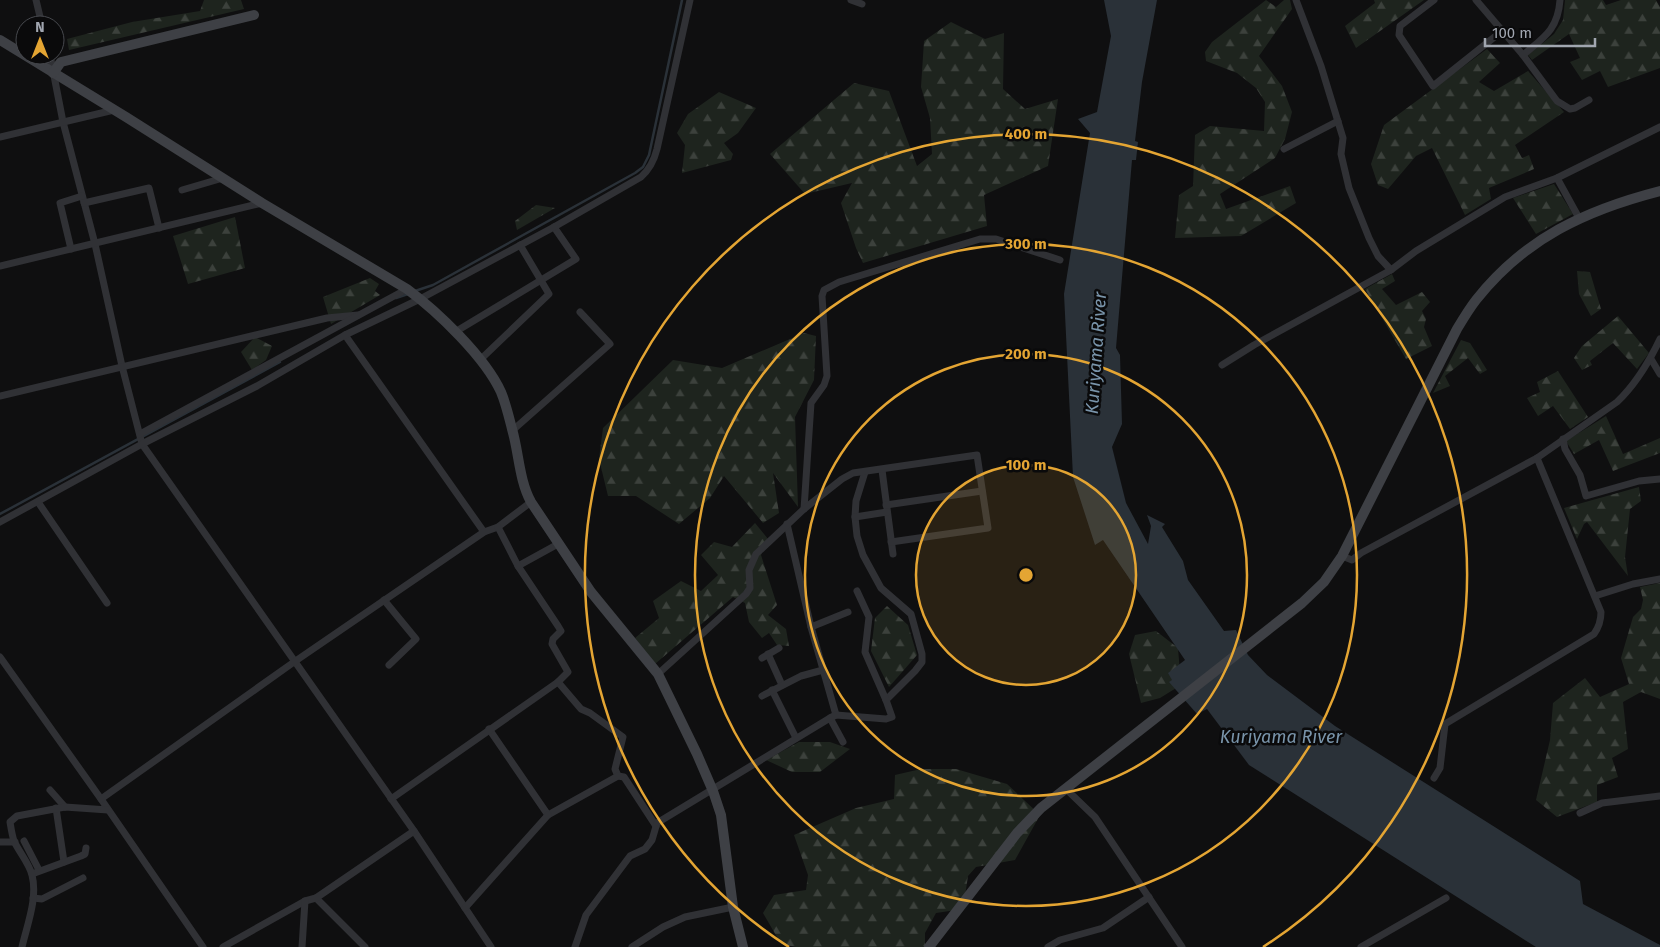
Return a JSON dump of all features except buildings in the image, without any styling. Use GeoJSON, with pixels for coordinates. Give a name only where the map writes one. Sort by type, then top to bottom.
{"type":"FeatureCollection","features":[{"type":"Feature","properties":{"kind":"street"},"geometry":{"type":"LineString","coordinates":[[36,0],[40,15]]}},
{"type":"Feature","properties":{"kind":"street"},"geometry":{"type":"LineString","coordinates":[[0,522],[142,444],[257,386],[345,335],[420,299],[554,227],[648,171],[654,161],[657,149],[690,0]]}},
{"type":"Feature","properties":{"kind":"street"},"geometry":{"type":"LineString","coordinates":[[851,0],[862,4]]}},
{"type":"Feature","properties":{"kind":"street"},"geometry":{"type":"LineString","coordinates":[[1296,0],[1321,66],[1343,138],[1341,154],[1349,188],[1378,256],[1391,270]]}},
{"type":"Feature","properties":{"kind":"street"},"geometry":{"type":"LineString","coordinates":[[1434,0],[1400,26],[1399,30],[1399,35],[1433,86],[1502,31]]}},
{"type":"Feature","properties":{"kind":"street"},"geometry":{"type":"LineString","coordinates":[[1476,0],[1522,55],[1556,101],[1570,109],[1589,100]]}},
{"type":"Feature","properties":{"kind":"street"},"geometry":{"type":"LineString","coordinates":[[1522,55],[1550,32],[1558,15],[1560,0]]}},
{"type":"Feature","properties":{"kind":"street"},"geometry":{"type":"LineString","coordinates":[[53,73],[61,62],[254,15]]}},
{"type":"Feature","properties":{"kind":"street"},"geometry":{"type":"LineString","coordinates":[[0,40],[262,203],[407,289],[455,332],[480,359],[501,392],[512,430],[525,490],[558,544],[591,592],[658,674],[697,754],[721,815],[733,907],[743,947]]}},
{"type":"Feature","properties":{"kind":"street"},"geometry":{"type":"LineString","coordinates":[[52,65],[63,122],[142,444],[414,831],[491,947]]}},
{"type":"Feature","properties":{"kind":"street"},"geometry":{"type":"LineString","coordinates":[[0,137],[114,110]]}},
{"type":"Feature","properties":{"kind":"street"},"geometry":{"type":"LineString","coordinates":[[1284,149],[1338,121]]}},
{"type":"Feature","properties":{"kind":"street"},"geometry":{"type":"LineString","coordinates":[[1222,365],[1254,345],[1391,270],[1416,251],[1505,197],[1557,178],[1660,127]]}},
{"type":"Feature","properties":{"kind":"street"},"geometry":{"type":"LineString","coordinates":[[182,190],[223,178]]}},
{"type":"Feature","properties":{"kind":"street"},"geometry":{"type":"LineString","coordinates":[[1557,178],[1579,218]]}},
{"type":"Feature","properties":{"kind":"street"},"geometry":{"type":"LineString","coordinates":[[71,249],[60,203],[149,188],[159,228]]}},
{"type":"Feature","properties":{"kind":"street"},"geometry":{"type":"LineString","coordinates":[[929,947],[1017,833],[1041,808],[1302,603],[1324,582],[1342,556],[1457,328],[1475,301],[1495,278],[1520,254],[1542,238],[1579,218],[1600,209],[1660,191]]}},
{"type":"Feature","properties":{"kind":"street"},"geometry":{"type":"LineString","coordinates":[[0,266],[262,203]]}},
{"type":"Feature","properties":{"kind":"street"},"geometry":{"type":"LineString","coordinates":[[455,332],[576,259],[554,227]]}},
{"type":"Feature","properties":{"kind":"street"},"geometry":{"type":"LineString","coordinates":[[804,509],[811,402],[824,385],[826,376],[822,296],[824,290],[839,282],[980,239],[996,239],[1060,260]]}},
{"type":"Feature","properties":{"kind":"street"},"geometry":{"type":"LineString","coordinates":[[480,359],[550,294],[520,245]]}},
{"type":"Feature","properties":{"kind":"street"},"geometry":{"type":"LineString","coordinates":[[140,434],[407,289]]}},
{"type":"Feature","properties":{"kind":"street"},"geometry":{"type":"LineString","coordinates":[[512,430],[610,344],[580,312]]}},
{"type":"Feature","properties":{"kind":"street"},"geometry":{"type":"LineString","coordinates":[[0,396],[327,318],[358,315]]}},
{"type":"Feature","properties":{"kind":"street"},"geometry":{"type":"LineString","coordinates":[[345,335],[484,532]]}},
{"type":"Feature","properties":{"kind":"street"},"geometry":{"type":"LineString","coordinates":[[1342,556],[1352,560],[1361,553],[1536,458],[1617,402],[1628,392],[1651,359],[1660,339]]}},
{"type":"Feature","properties":{"kind":"street"},"geometry":{"type":"LineString","coordinates":[[1651,359],[1660,374]]}},
{"type":"Feature","properties":{"kind":"street"},"geometry":{"type":"LineString","coordinates":[[1563,439],[1569,456],[1580,475],[1586,496],[1639,481],[1660,479]]}},
{"type":"Feature","properties":{"kind":"street"},"geometry":{"type":"LineString","coordinates":[[658,674],[746,594],[750,588],[748,570],[756,554],[804,509],[842,479],[853,474],[977,455],[988,528],[891,542]]}},
{"type":"Feature","properties":{"kind":"street"},"geometry":{"type":"LineString","coordinates":[[1434,778],[1440,768],[1445,724],[1594,634],[1601,619],[1594,596],[1536,458]]}},
{"type":"Feature","properties":{"kind":"street"},"geometry":{"type":"LineString","coordinates":[[882,470],[893,554]]}},
{"type":"Feature","properties":{"kind":"street"},"geometry":{"type":"LineString","coordinates":[[865,472],[856,500],[855,517],[863,555],[881,588],[911,614],[922,654],[922,662],[915,671],[886,700]]}},
{"type":"Feature","properties":{"kind":"street"},"geometry":{"type":"LineString","coordinates":[[855,517],[887,508],[982,491]]}},
{"type":"Feature","properties":{"kind":"street"},"geometry":{"type":"LineString","coordinates":[[38,502],[107,603]]}},
{"type":"Feature","properties":{"kind":"street"},"geometry":{"type":"LineString","coordinates":[[101,799],[294,662],[484,532],[498,527],[532,502]]}},
{"type":"Feature","properties":{"kind":"street"},"geometry":{"type":"LineString","coordinates":[[787,524],[833,716],[843,742]]}},
{"type":"Feature","properties":{"kind":"street"},"geometry":{"type":"LineString","coordinates":[[391,798],[558,682],[568,672],[552,644],[553,639],[561,631],[518,566],[498,527]]}},
{"type":"Feature","properties":{"kind":"street"},"geometry":{"type":"LineString","coordinates":[[518,566],[558,544]]}},
{"type":"Feature","properties":{"kind":"street"},"geometry":{"type":"LineString","coordinates":[[1594,596],[1633,584],[1660,579]]}},
{"type":"Feature","properties":{"kind":"street"},"geometry":{"type":"LineString","coordinates":[[575,947],[586,915],[630,856],[645,849],[652,840],[657,823],[713,791],[833,716],[886,719],[892,717],[865,652],[869,617],[858,591]]}},
{"type":"Feature","properties":{"kind":"street"},"geometry":{"type":"LineString","coordinates":[[384,600],[416,639],[389,665]]}},
{"type":"Feature","properties":{"kind":"street"},"geometry":{"type":"LineString","coordinates":[[811,627],[848,612]]}},
{"type":"Feature","properties":{"kind":"street"},"geometry":{"type":"LineString","coordinates":[[779,648],[765,656],[782,685]]}},
{"type":"Feature","properties":{"kind":"street"},"geometry":{"type":"LineString","coordinates":[[0,657],[203,947]]}},
{"type":"Feature","properties":{"kind":"street"},"geometry":{"type":"LineString","coordinates":[[762,696],[801,676],[823,670]]}},
{"type":"Feature","properties":{"kind":"street"},"geometry":{"type":"LineString","coordinates":[[558,682],[581,709],[590,713],[623,738],[615,769],[618,776]]}},
{"type":"Feature","properties":{"kind":"street"},"geometry":{"type":"LineString","coordinates":[[772,690],[796,738]]}},
{"type":"Feature","properties":{"kind":"street"},"geometry":{"type":"LineString","coordinates":[[489,729],[548,815]]}},
{"type":"Feature","properties":{"kind":"street"},"geometry":{"type":"LineString","coordinates":[[465,908],[548,815],[618,776],[624,777],[656,826]]}},
{"type":"Feature","properties":{"kind":"street"},"geometry":{"type":"LineString","coordinates":[[1066,788],[1096,817],[1182,947]]}},
{"type":"Feature","properties":{"kind":"street"},"geometry":{"type":"LineString","coordinates":[[50,790],[66,807]]}},
{"type":"Feature","properties":{"kind":"street"},"geometry":{"type":"LineString","coordinates":[[1580,813],[1602,804],[1660,796]]}},
{"type":"Feature","properties":{"kind":"street"},"geometry":{"type":"LineString","coordinates":[[35,872],[15,842],[10,822],[12,819],[16,816],[66,807],[108,810]]}},
{"type":"Feature","properties":{"kind":"street"},"geometry":{"type":"LineString","coordinates":[[56,808],[64,862]]}},
{"type":"Feature","properties":{"kind":"street"},"geometry":{"type":"LineString","coordinates":[[223,947],[305,901],[316,898],[414,831]]}},
{"type":"Feature","properties":{"kind":"street"},"geometry":{"type":"LineString","coordinates":[[22,947],[33,898],[35,872],[24,841]]}},
{"type":"Feature","properties":{"kind":"street"},"geometry":{"type":"LineString","coordinates":[[0,842],[15,842]]}},
{"type":"Feature","properties":{"kind":"street"},"geometry":{"type":"LineString","coordinates":[[35,872],[85,854],[86,848]]}},
{"type":"Feature","properties":{"kind":"street"},"geometry":{"type":"LineString","coordinates":[[33,898],[42,899],[83,878]]}},
{"type":"Feature","properties":{"kind":"street"},"geometry":{"type":"LineString","coordinates":[[1048,947],[1060,940],[1103,928],[1149,897]]}},
{"type":"Feature","properties":{"kind":"street"},"geometry":{"type":"LineString","coordinates":[[316,898],[364,947]]}},
{"type":"Feature","properties":{"kind":"street"},"geometry":{"type":"LineString","coordinates":[[1360,947],[1446,898]]}},
{"type":"Feature","properties":{"kind":"street"},"geometry":{"type":"LineString","coordinates":[[302,947],[305,901]]}},
{"type":"Feature","properties":{"kind":"street"},"geometry":{"type":"LineString","coordinates":[[632,947],[663,926],[685,917],[733,907]]}},
{"type":"Feature","properties":{"kind":"green space"},"geometry":{"type":"Polygon","coordinates":[[[204,0],[241,0],[244,9],[69,50],[67,39],[132,22],[200,11],[204,0]]]}},
{"type":"Feature","properties":{"kind":"green space"},"geometry":{"type":"Polygon","coordinates":[[[1266,0],[1276,7],[1284,0],[1290,0],[1292,9],[1259,56],[1282,86],[1292,112],[1285,139],[1275,158],[1220,194],[1226,209],[1290,186],[1296,203],[1241,236],[1175,238],[1179,195],[1193,186],[1195,135],[1210,126],[1264,131],[1265,102],[1256,88],[1237,73],[1206,61],[1205,52],[1212,42],[1266,0]]]}},
{"type":"Feature","properties":{"kind":"green space"},"geometry":{"type":"Polygon","coordinates":[[[1374,0],[1424,0],[1356,48],[1345,26],[1375,3],[1374,0]]]}},
{"type":"Feature","properties":{"kind":"green space"},"geometry":{"type":"Polygon","coordinates":[[[1565,0],[1603,0],[1606,5],[1621,0],[1656,0],[1660,7],[1660,68],[1608,87],[1600,71],[1582,80],[1570,62],[1580,58],[1569,34],[1532,60],[1528,55],[1554,34],[1563,20],[1565,0]]]}},
{"type":"Feature","properties":{"kind":"green space"},"geometry":{"type":"Polygon","coordinates":[[[951,22],[985,39],[1004,33],[1003,89],[1025,109],[1058,99],[1048,166],[984,195],[987,226],[863,263],[841,203],[852,183],[805,194],[770,154],[854,83],[889,91],[917,166],[932,154],[930,118],[921,87],[924,41],[951,22]]]}},
{"type":"Feature","properties":{"kind":"green space"},"geometry":{"type":"Polygon","coordinates":[[[1487,49],[1500,63],[1479,82],[1494,91],[1528,71],[1564,112],[1515,145],[1522,158],[1529,155],[1534,169],[1489,188],[1491,199],[1465,215],[1432,148],[1416,156],[1388,189],[1378,185],[1371,164],[1384,125],[1487,49]]]}},
{"type":"Feature","properties":{"kind":"green space"},"geometry":{"type":"Polygon","coordinates":[[[719,92],[756,108],[738,133],[724,143],[733,154],[731,160],[682,173],[685,145],[677,133],[688,114],[719,92]]]}},
{"type":"Feature","properties":{"kind":"green space"},"geometry":{"type":"Polygon","coordinates":[[[1554,184],[1573,214],[1536,234],[1513,198],[1554,184]]]}},
{"type":"Feature","properties":{"kind":"green space"},"geometry":{"type":"Polygon","coordinates":[[[536,205],[555,208],[517,230],[515,221],[536,205]]]}},
{"type":"Feature","properties":{"kind":"green space"},"geometry":{"type":"Polygon","coordinates":[[[235,217],[245,268],[188,284],[173,236],[235,217]]]}},
{"type":"Feature","properties":{"kind":"green space"},"geometry":{"type":"Polygon","coordinates":[[[1577,271],[1590,272],[1601,309],[1591,316],[1579,294],[1577,271]]]}},
{"type":"Feature","properties":{"kind":"green space"},"geometry":{"type":"Polygon","coordinates":[[[1392,274],[1395,281],[1382,289],[1396,305],[1422,292],[1430,302],[1422,311],[1426,319],[1424,327],[1432,346],[1406,359],[1365,289],[1392,274]]]}},
{"type":"Feature","properties":{"kind":"green space"},"geometry":{"type":"Polygon","coordinates":[[[370,278],[379,284],[375,291],[380,295],[331,324],[323,297],[370,278]]]}},
{"type":"Feature","properties":{"kind":"green space"},"geometry":{"type":"Polygon","coordinates":[[[1618,316],[1649,353],[1637,369],[1613,343],[1590,361],[1592,365],[1582,370],[1574,358],[1582,346],[1618,316]]]}},
{"type":"Feature","properties":{"kind":"green space"},"geometry":{"type":"Polygon","coordinates":[[[804,333],[816,336],[814,380],[795,417],[798,507],[773,473],[779,513],[763,523],[724,476],[710,498],[679,524],[636,496],[608,496],[599,459],[603,428],[673,360],[722,368],[804,333]]]}},
{"type":"Feature","properties":{"kind":"green space"},"geometry":{"type":"Polygon","coordinates":[[[255,337],[272,346],[266,360],[252,370],[241,352],[255,337]]]}},
{"type":"Feature","properties":{"kind":"green space"},"geometry":{"type":"Polygon","coordinates":[[[1461,340],[1470,343],[1487,370],[1480,374],[1468,358],[1445,376],[1450,386],[1433,393],[1461,340]]]}},
{"type":"Feature","properties":{"kind":"green space"},"geometry":{"type":"Polygon","coordinates":[[[1558,371],[1588,417],[1570,429],[1553,406],[1538,416],[1527,398],[1540,392],[1537,382],[1558,371]]]}},
{"type":"Feature","properties":{"kind":"green space"},"geometry":{"type":"Polygon","coordinates":[[[1606,416],[1623,454],[1660,438],[1660,453],[1613,471],[1599,440],[1574,454],[1566,441],[1606,416]]]}},
{"type":"Feature","properties":{"kind":"green space"},"geometry":{"type":"Polygon","coordinates":[[[1639,487],[1641,501],[1630,509],[1625,557],[1628,576],[1587,522],[1584,524],[1577,539],[1564,508],[1639,487]]]}},
{"type":"Feature","properties":{"kind":"green space"},"geometry":{"type":"Polygon","coordinates":[[[755,523],[768,539],[761,555],[777,605],[768,615],[786,629],[789,646],[777,645],[769,633],[762,638],[749,622],[745,603],[733,597],[655,664],[635,638],[659,618],[653,601],[681,581],[701,591],[718,575],[701,555],[714,542],[732,547],[755,523]]]}},
{"type":"Feature","properties":{"kind":"green space"},"geometry":{"type":"Polygon","coordinates":[[[1660,583],[1660,699],[1641,692],[1623,702],[1628,749],[1612,758],[1618,777],[1597,785],[1597,802],[1557,817],[1536,800],[1550,740],[1553,703],[1585,678],[1600,697],[1629,684],[1621,658],[1633,617],[1641,609],[1643,600],[1640,587],[1660,583]]]}},
{"type":"Feature","properties":{"kind":"green space"},"geometry":{"type":"Polygon","coordinates":[[[887,606],[908,625],[917,655],[889,687],[871,651],[875,618],[887,606]]]}},
{"type":"Feature","properties":{"kind":"green space"},"geometry":{"type":"Polygon","coordinates":[[[1156,631],[1178,648],[1181,685],[1160,698],[1141,703],[1129,654],[1135,635],[1156,631]]]}},
{"type":"Feature","properties":{"kind":"green space"},"geometry":{"type":"Polygon","coordinates":[[[799,742],[830,742],[850,749],[820,772],[792,772],[766,760],[799,742]]]}},
{"type":"Feature","properties":{"kind":"green space"},"geometry":{"type":"Polygon","coordinates":[[[921,769],[956,769],[1007,784],[1040,815],[1015,860],[976,867],[968,876],[963,909],[936,913],[925,933],[925,947],[796,947],[781,944],[763,913],[774,895],[806,890],[808,875],[794,835],[856,808],[894,799],[895,775],[921,769]]]}},
{"type":"Feature","properties":{"kind":"water","name":"Kuriyama River"},"geometry":{"type":"Polygon","coordinates":[[[1104,0],[1157,0],[1142,82],[1135,141],[1138,142],[1136,160],[1132,160],[1116,348],[1120,355],[1122,424],[1112,447],[1126,503],[1148,544],[1151,526],[1147,515],[1165,524],[1162,527],[1183,561],[1188,580],[1224,631],[1236,630],[1248,655],[1267,675],[1335,726],[1580,881],[1583,904],[1660,945],[1660,947],[1536,947],[1249,765],[1207,709],[1197,714],[1169,682],[1172,680],[1168,673],[1185,660],[1103,540],[1095,545],[1073,477],[1064,294],[1090,133],[1078,119],[1097,112],[1111,36],[1104,0]]]}},
{"type":"Feature","properties":{"kind":"waterway"},"geometry":{"type":"LineString","coordinates":[[415,291],[433,285],[643,167],[649,155],[682,0]]}},
{"type":"Feature","properties":{"kind":"waterway"},"geometry":{"type":"LineString","coordinates":[[396,298],[408,294]]}},
{"type":"Feature","properties":{"kind":"waterway"},"geometry":{"type":"LineString","coordinates":[[0,514],[280,362]]}}]}
